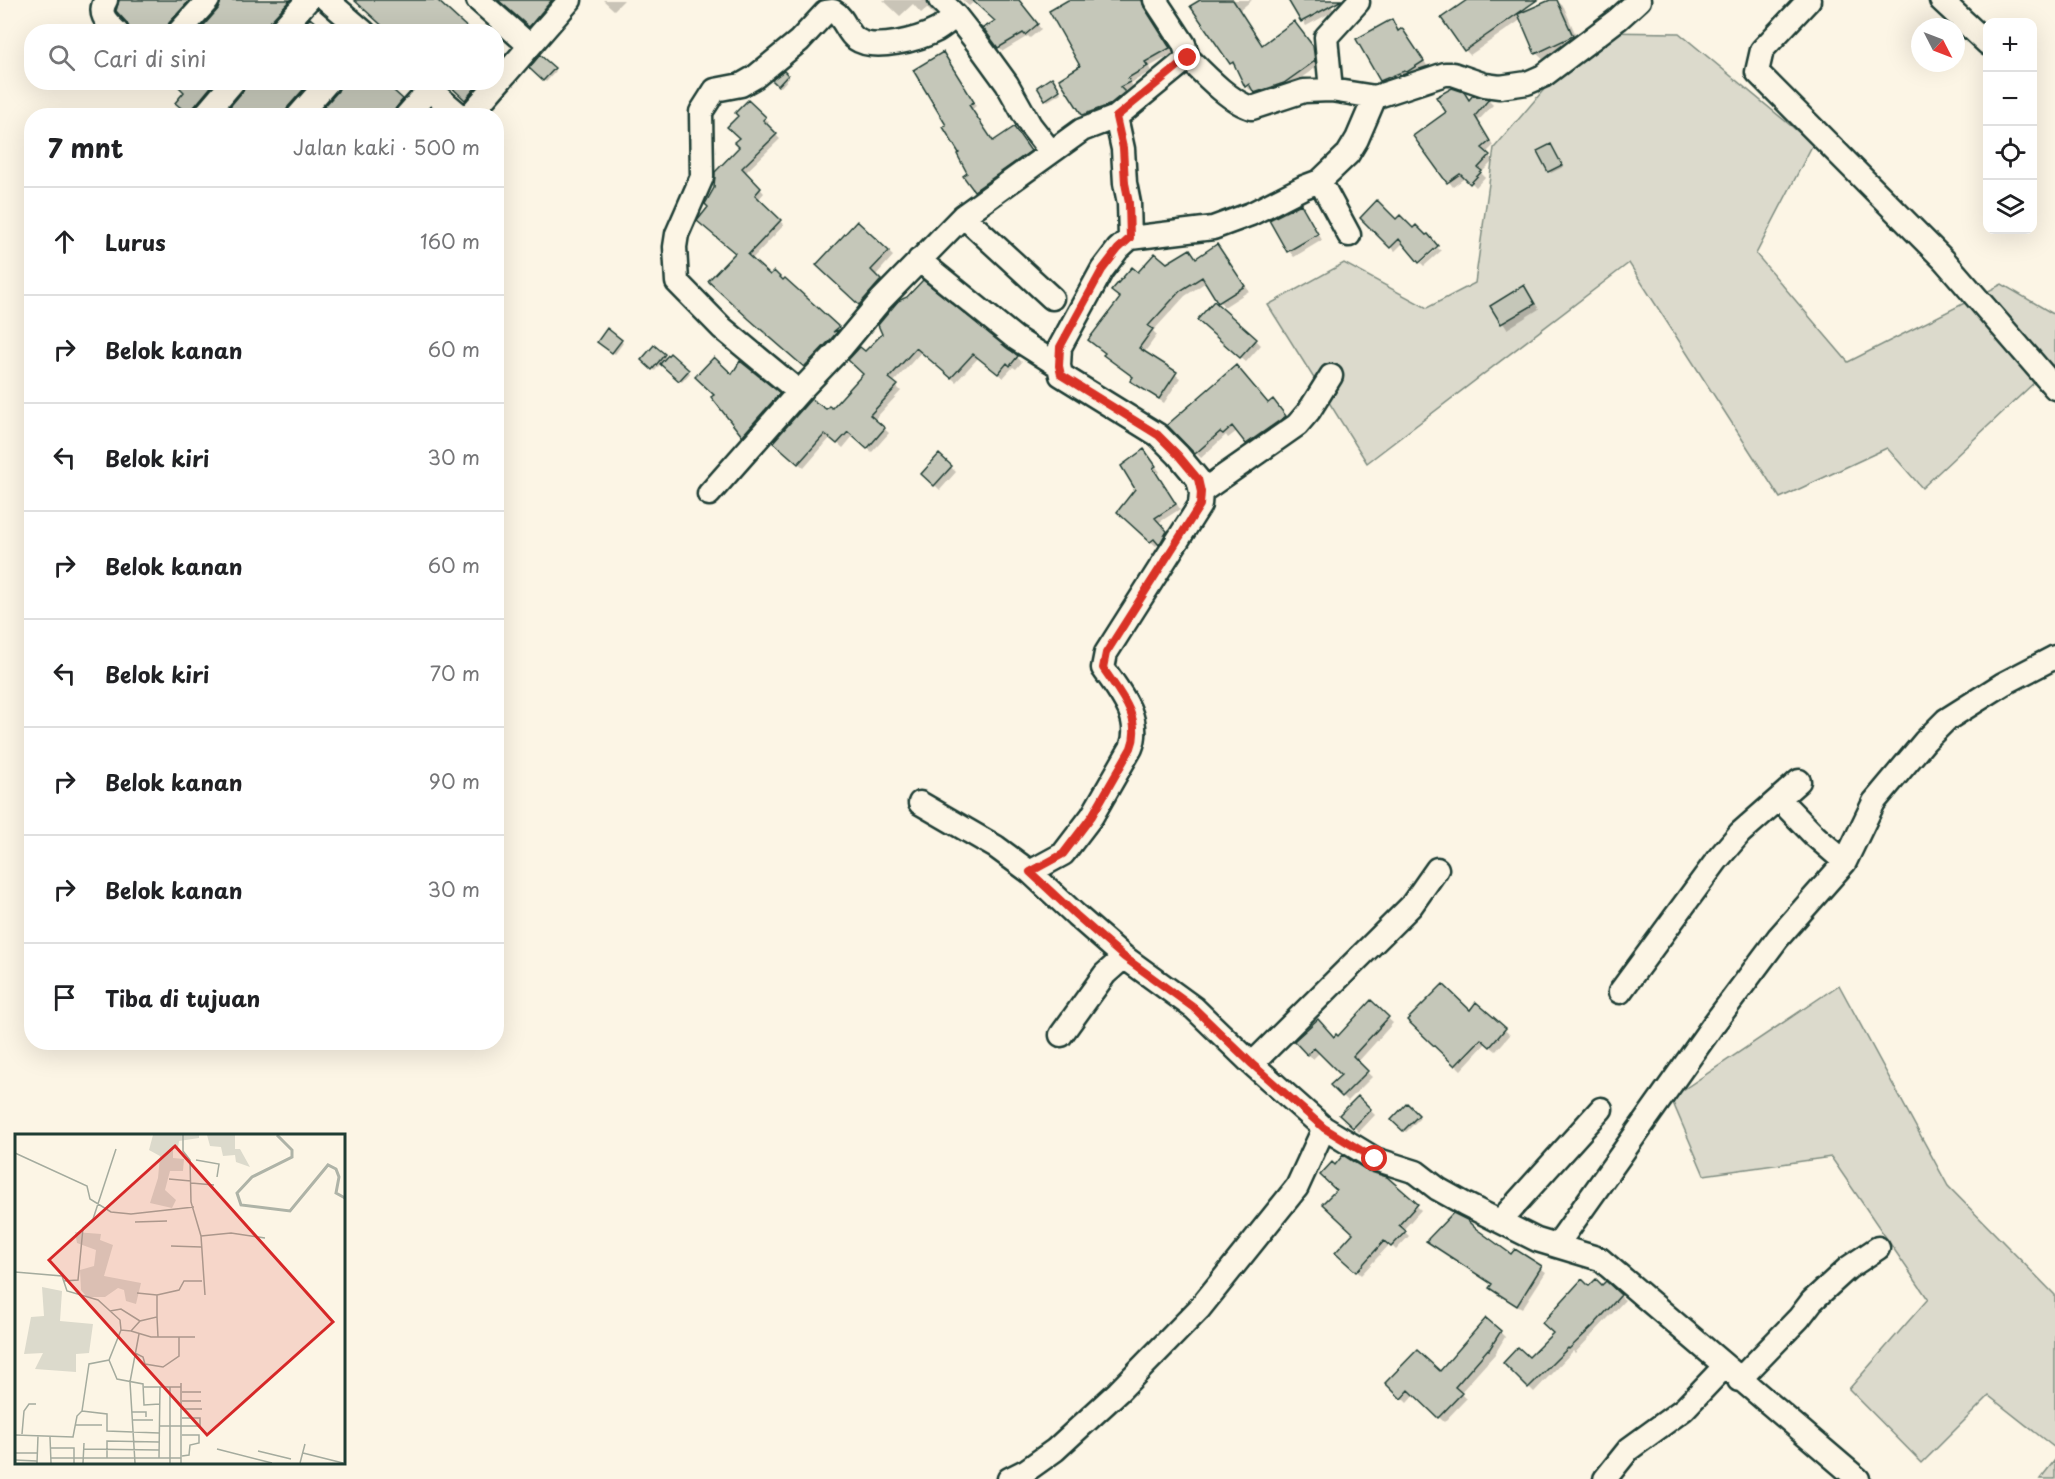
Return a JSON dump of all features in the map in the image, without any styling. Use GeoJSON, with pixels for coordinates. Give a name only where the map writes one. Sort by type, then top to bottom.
{"type":"FeatureCollection","features":[{"type":"Feature","properties":{"kind":"street"},"geometry":{"type":"LineString","coordinates":[[106,0],[102,8],[103,15],[110,24]]}},
{"type":"Feature","properties":{"kind":"street"},"geometry":{"type":"LineString","coordinates":[[186,24],[208,0]]}},
{"type":"Feature","properties":{"kind":"street"},"geometry":{"type":"LineString","coordinates":[[286,24],[308,0]]}},
{"type":"Feature","properties":{"kind":"street"},"geometry":{"type":"LineString","coordinates":[[327,0],[355,24]]}},
{"type":"Feature","properties":{"kind":"street"},"geometry":{"type":"LineString","coordinates":[[478,0],[529,45]]}},
{"type":"Feature","properties":{"kind":"street"},"geometry":{"type":"LineString","coordinates":[[504,76],[570,0]]}},
{"type":"Feature","properties":{"kind":"street"},"geometry":{"type":"LineString","coordinates":[[1155,0],[1184,45],[1188,58],[1216,86],[1245,106],[1252,108],[1304,92],[1331,90],[1375,97],[1445,74],[1453,74],[1485,85],[1500,87],[1527,83],[1543,75],[1618,19],[1639,0]]}},
{"type":"Feature","properties":{"kind":"street"},"geometry":{"type":"LineString","coordinates":[[1809,0],[1762,50],[1757,72],[1944,260],[2055,388]]}},
{"type":"Feature","properties":{"kind":"street"},"geometry":{"type":"LineString","coordinates":[[1941,0],[1983,39]]}},
{"type":"Feature","properties":{"kind":"street"},"geometry":{"type":"LineString","coordinates":[[1331,90],[1326,38],[1358,2]]}},
{"type":"Feature","properties":{"kind":"street"},"geometry":{"type":"LineString","coordinates":[[799,392],[723,328],[677,282],[675,247],[677,234],[702,177],[701,112],[715,90],[741,85],[755,77],[799,41],[826,12],[833,11],[842,18],[854,39],[863,43],[884,45],[936,30],[948,8],[1007,84],[1030,125],[1051,152]]}},
{"type":"Feature","properties":{"kind":"street"},"geometry":{"type":"LineString","coordinates":[[709,494],[919,260],[963,216],[1082,130],[1116,117],[1188,58]]}},
{"type":"Feature","properties":{"kind":"street"},"geometry":{"type":"LineString","coordinates":[[211,108],[226,90]]}},
{"type":"Feature","properties":{"kind":"street"},"geometry":{"type":"LineString","coordinates":[[305,108],[321,90]]}},
{"type":"Feature","properties":{"kind":"street"},"geometry":{"type":"LineString","coordinates":[[411,108],[422,90]]}},
{"type":"Feature","properties":{"kind":"street"},"geometry":{"type":"LineString","coordinates":[[430,90],[451,108]]}},
{"type":"Feature","properties":{"kind":"street"},"geometry":{"type":"LineString","coordinates":[[476,108],[492,90]]}},
{"type":"Feature","properties":{"kind":"street"},"geometry":{"type":"LineString","coordinates":[[1030,872],[1063,854],[1092,816],[1131,748],[1136,736],[1131,713],[1103,668],[1103,662],[1106,653],[1195,514],[1200,505],[1201,492],[1198,479],[1158,435],[1061,375],[1060,347],[1102,270],[1130,238],[1213,228],[1251,214],[1320,181],[1348,154],[1375,97]]}},
{"type":"Feature","properties":{"kind":"street"},"geometry":{"type":"LineString","coordinates":[[1116,117],[1123,148],[1130,238]]}},
{"type":"Feature","properties":{"kind":"street"},"geometry":{"type":"LineString","coordinates":[[1320,181],[1349,235]]}},
{"type":"Feature","properties":{"kind":"street"},"geometry":{"type":"LineString","coordinates":[[963,216],[1052,298]]}},
{"type":"Feature","properties":{"kind":"street"},"geometry":{"type":"LineString","coordinates":[[919,260],[1015,338],[1059,366]]}},
{"type":"Feature","properties":{"kind":"street"},"geometry":{"type":"LineString","coordinates":[[1201,492],[1297,425],[1309,411],[1331,376]]}},
{"type":"Feature","properties":{"kind":"street"},"geometry":{"type":"LineString","coordinates":[[1557,1245],[1778,938],[1845,862],[1874,802],[1924,741],[1946,720],[1994,690],[2055,657]]}},
{"type":"Feature","properties":{"kind":"street"},"geometry":{"type":"LineString","coordinates":[[1620,992],[1717,860],[1740,833],[1799,781]]}},
{"type":"Feature","properties":{"kind":"street"},"geometry":{"type":"LineString","coordinates":[[1779,799],[1815,836],[1845,862]]}},
{"type":"Feature","properties":{"kind":"street"},"geometry":{"type":"LineString","coordinates":[[920,803],[996,847],[1030,872],[1124,957],[1194,1008],[1252,1064],[1324,1128],[1375,1159],[1416,1172],[1438,1189],[1538,1240],[1600,1259],[1858,1479]]}},
{"type":"Feature","properties":{"kind":"street"},"geometry":{"type":"LineString","coordinates":[[1252,1064],[1411,906],[1437,869]]}},
{"type":"Feature","properties":{"kind":"street"},"geometry":{"type":"LineString","coordinates":[[1061,1035],[1105,974],[1124,957]]}},
{"type":"Feature","properties":{"kind":"street"},"geometry":{"type":"LineString","coordinates":[[1500,1221],[1601,1109]]}},
{"type":"Feature","properties":{"kind":"street"},"geometry":{"type":"LineString","coordinates":[[1009,1479],[1027,1470],[1055,1450],[1141,1370],[1199,1309],[1297,1187],[1324,1128]]}},
{"type":"Feature","properties":{"kind":"street"},"geometry":{"type":"LineString","coordinates":[[1605,1479],[1629,1449],[1732,1373],[1799,1318],[1812,1301],[1848,1268],[1878,1248]]}},
{"type":"Feature","properties":{"kind":"shaded area"},"geometry":{"type":"Polygon","coordinates":[[[1593,32],[1679,33],[1813,144],[1756,254],[1848,362],[2002,284],[2055,315],[2055,363],[1922,488],[1887,448],[1780,498],[1629,263],[1367,463],[1268,305],[1344,263],[1427,308],[1475,283],[1494,148],[1593,32]]]}},
{"type":"Feature","properties":{"kind":"shaded area"},"geometry":{"type":"Polygon","coordinates":[[[1839,985],[1948,1186],[2055,1295],[2055,1448],[1989,1396],[1922,1463],[1849,1389],[1928,1299],[1831,1157],[1704,1175],[1671,1098],[1839,985]]]}},
{"type":"Feature","properties":{"kind":"shaded area"},"geometry":{"type":"Polygon","coordinates":[[[2055,1460],[2055,1479],[2040,1479],[2055,1460]]]}},
{"type":"Feature","properties":{"kind":"building"},"geometry":{"type":"Polygon","coordinates":[[[119,0],[190,0],[169,24],[127,24],[116,11],[119,0]]]}},
{"type":"Feature","properties":{"kind":"building"},"geometry":{"type":"Polygon","coordinates":[[[221,0],[290,0],[269,24],[205,24],[218,9],[221,0]]]}},
{"type":"Feature","properties":{"kind":"building"},"geometry":{"type":"Polygon","coordinates":[[[354,0],[437,0],[463,24],[380,24],[354,0]]]}},
{"type":"Feature","properties":{"kind":"building"},"geometry":{"type":"Polygon","coordinates":[[[498,0],[552,0],[529,27],[498,0]]]}},
{"type":"Feature","properties":{"kind":"building"},"geometry":{"type":"Polygon","coordinates":[[[972,0],[1019,0],[1038,24],[1025,35],[1023,33],[998,48],[983,28],[995,21],[972,0]]]}},
{"type":"Feature","properties":{"kind":"building"},"geometry":{"type":"Polygon","coordinates":[[[1068,0],[1142,0],[1170,48],[1145,62],[1148,66],[1128,78],[1130,82],[1120,87],[1125,92],[1109,105],[1082,115],[1059,79],[1080,66],[1049,11],[1068,0]]]}},
{"type":"Feature","properties":{"kind":"building"},"geometry":{"type":"Polygon","coordinates":[[[1200,0],[1233,0],[1262,45],[1294,21],[1313,46],[1315,61],[1284,83],[1254,93],[1249,84],[1245,87],[1233,62],[1230,64],[1190,6],[1200,0]]]}},
{"type":"Feature","properties":{"kind":"building"},"geometry":{"type":"Polygon","coordinates":[[[1288,0],[1342,0],[1301,22],[1288,0]]]}},
{"type":"Feature","properties":{"kind":"building"},"geometry":{"type":"Polygon","coordinates":[[[1467,0],[1537,0],[1464,51],[1441,18],[1467,0]]]}},
{"type":"Feature","properties":{"kind":"building"},"geometry":{"type":"Polygon","coordinates":[[[1550,0],[1557,0],[1573,36],[1535,54],[1518,14],[1550,0]]]}},
{"type":"Feature","properties":{"kind":"building"},"geometry":{"type":"Polygon","coordinates":[[[310,18],[317,24],[305,24],[310,18]]]}},
{"type":"Feature","properties":{"kind":"building"},"geometry":{"type":"Polygon","coordinates":[[[1392,19],[1398,31],[1402,28],[1424,61],[1407,72],[1404,71],[1380,81],[1356,39],[1392,19]]]}},
{"type":"Feature","properties":{"kind":"building"},"geometry":{"type":"Polygon","coordinates":[[[943,52],[974,102],[969,105],[993,141],[1014,127],[1031,151],[974,191],[963,176],[967,173],[957,154],[959,153],[943,127],[946,125],[913,70],[943,52]]]}},
{"type":"Feature","properties":{"kind":"building"},"geometry":{"type":"Polygon","coordinates":[[[540,55],[555,68],[543,81],[529,68],[540,55]]]}},
{"type":"Feature","properties":{"kind":"building"},"geometry":{"type":"Polygon","coordinates":[[[784,71],[788,75],[778,86],[772,80],[784,71]]]}},
{"type":"Feature","properties":{"kind":"building"},"geometry":{"type":"Polygon","coordinates":[[[1052,77],[1060,90],[1045,100],[1037,87],[1052,77]]]}},
{"type":"Feature","properties":{"kind":"building"},"geometry":{"type":"Polygon","coordinates":[[[1452,88],[1464,92],[1469,100],[1473,95],[1489,99],[1475,116],[1490,141],[1482,148],[1490,155],[1478,168],[1482,171],[1470,184],[1460,174],[1447,183],[1413,136],[1446,112],[1436,97],[1452,88]]]}},
{"type":"Feature","properties":{"kind":"building"},"geometry":{"type":"Polygon","coordinates":[[[182,90],[208,90],[194,108],[181,108],[175,103],[184,92],[182,90]]]}},
{"type":"Feature","properties":{"kind":"building"},"geometry":{"type":"Polygon","coordinates":[[[303,90],[288,108],[229,108],[243,91],[303,90]]]}},
{"type":"Feature","properties":{"kind":"building"},"geometry":{"type":"Polygon","coordinates":[[[393,90],[403,99],[396,108],[323,108],[338,91],[393,90]]]}},
{"type":"Feature","properties":{"kind":"building"},"geometry":{"type":"Polygon","coordinates":[[[454,90],[473,90],[465,100],[454,90]]]}},
{"type":"Feature","properties":{"kind":"building"},"geometry":{"type":"Polygon","coordinates":[[[748,100],[766,117],[763,120],[777,134],[742,168],[761,188],[755,195],[781,220],[748,255],[770,275],[774,271],[783,280],[785,278],[839,327],[833,332],[839,330],[804,367],[708,281],[735,253],[697,221],[708,207],[705,204],[714,188],[715,172],[739,147],[734,142],[739,138],[727,127],[738,116],[735,113],[748,100]]]}},
{"type":"Feature","properties":{"kind":"building"},"geometry":{"type":"Polygon","coordinates":[[[1551,144],[1562,165],[1548,172],[1537,151],[1551,144]]]}},
{"type":"Feature","properties":{"kind":"building"},"geometry":{"type":"Polygon","coordinates":[[[1377,200],[1396,219],[1400,215],[1413,228],[1416,225],[1438,246],[1419,263],[1399,239],[1390,248],[1360,218],[1377,200]]]}},
{"type":"Feature","properties":{"kind":"building"},"geometry":{"type":"Polygon","coordinates":[[[1301,204],[1318,234],[1287,252],[1269,220],[1301,204]]]}},
{"type":"Feature","properties":{"kind":"building"},"geometry":{"type":"Polygon","coordinates":[[[857,221],[889,251],[871,270],[881,280],[859,305],[816,265],[857,221]]]}},
{"type":"Feature","properties":{"kind":"building"},"geometry":{"type":"Polygon","coordinates":[[[1217,244],[1245,286],[1218,303],[1202,277],[1180,291],[1148,326],[1153,329],[1139,348],[1177,372],[1159,399],[1130,381],[1133,377],[1103,355],[1105,353],[1088,340],[1120,298],[1111,291],[1132,267],[1138,272],[1155,253],[1167,263],[1190,249],[1196,258],[1217,244]]]}},
{"type":"Feature","properties":{"kind":"building"},"geometry":{"type":"Polygon","coordinates":[[[923,280],[1018,356],[1010,366],[1007,363],[998,374],[973,354],[951,378],[916,348],[889,378],[898,385],[870,415],[885,428],[867,449],[848,432],[837,444],[825,434],[798,464],[773,442],[811,399],[826,409],[829,406],[832,408],[863,374],[848,360],[860,347],[865,351],[882,334],[878,325],[898,301],[907,297],[923,280]]]}},
{"type":"Feature","properties":{"kind":"building"},"geometry":{"type":"Polygon","coordinates":[[[1524,285],[1535,304],[1501,324],[1490,306],[1524,285]]]}},
{"type":"Feature","properties":{"kind":"building"},"geometry":{"type":"Polygon","coordinates":[[[1214,301],[1257,339],[1240,358],[1197,320],[1214,301]]]}},
{"type":"Feature","properties":{"kind":"building"},"geometry":{"type":"Polygon","coordinates":[[[607,328],[622,340],[612,353],[597,342],[607,328]]]}},
{"type":"Feature","properties":{"kind":"building"},"geometry":{"type":"Polygon","coordinates":[[[654,345],[665,354],[652,370],[641,360],[654,345]]]}},
{"type":"Feature","properties":{"kind":"building"},"geometry":{"type":"Polygon","coordinates":[[[670,353],[689,370],[679,381],[660,364],[670,353]]]}},
{"type":"Feature","properties":{"kind":"building"},"geometry":{"type":"Polygon","coordinates":[[[714,357],[732,374],[740,361],[780,393],[742,436],[711,397],[714,395],[695,377],[714,357]]]}},
{"type":"Feature","properties":{"kind":"building"},"geometry":{"type":"Polygon","coordinates":[[[1236,365],[1268,403],[1273,399],[1286,416],[1246,444],[1232,426],[1223,434],[1220,432],[1195,454],[1167,425],[1236,365]]]}},
{"type":"Feature","properties":{"kind":"building"},"geometry":{"type":"Polygon","coordinates":[[[1144,449],[1156,466],[1153,468],[1176,504],[1155,518],[1167,531],[1159,545],[1154,539],[1150,542],[1117,512],[1135,489],[1121,466],[1144,449]]]}},
{"type":"Feature","properties":{"kind":"building"},"geometry":{"type":"Polygon","coordinates":[[[939,454],[952,466],[934,486],[921,474],[939,454]]]}},
{"type":"Feature","properties":{"kind":"building"},"geometry":{"type":"Polygon","coordinates":[[[1443,984],[1470,1010],[1476,1002],[1506,1028],[1490,1047],[1481,1039],[1455,1066],[1407,1020],[1443,984]]]}},
{"type":"Feature","properties":{"kind":"building"},"geometry":{"type":"Polygon","coordinates":[[[1371,1000],[1389,1017],[1353,1056],[1368,1071],[1342,1097],[1330,1085],[1341,1075],[1314,1048],[1307,1055],[1294,1041],[1318,1019],[1334,1037],[1336,1034],[1338,1036],[1371,1000]]]}},
{"type":"Feature","properties":{"kind":"building"},"geometry":{"type":"Polygon","coordinates":[[[1358,1096],[1371,1109],[1353,1128],[1339,1115],[1358,1096]]]}},
{"type":"Feature","properties":{"kind":"building"},"geometry":{"type":"Polygon","coordinates":[[[1407,1103],[1419,1115],[1403,1131],[1391,1120],[1407,1103]]]}},
{"type":"Feature","properties":{"kind":"building"},"geometry":{"type":"Polygon","coordinates":[[[1343,1155],[1368,1171],[1387,1177],[1418,1204],[1399,1225],[1406,1231],[1391,1247],[1384,1241],[1356,1272],[1335,1253],[1353,1233],[1322,1204],[1336,1190],[1320,1175],[1332,1162],[1335,1165],[1343,1155]]]}},
{"type":"Feature","properties":{"kind":"building"},"geometry":{"type":"Polygon","coordinates":[[[1453,1213],[1467,1220],[1511,1254],[1515,1249],[1542,1266],[1517,1306],[1489,1288],[1492,1284],[1426,1241],[1453,1213]]]}},
{"type":"Feature","properties":{"kind":"building"},"geometry":{"type":"Polygon","coordinates":[[[1582,1279],[1589,1286],[1596,1279],[1602,1285],[1606,1281],[1621,1295],[1593,1326],[1528,1388],[1503,1363],[1518,1347],[1529,1357],[1553,1333],[1542,1323],[1582,1279]]]}},
{"type":"Feature","properties":{"kind":"building"},"geometry":{"type":"Polygon","coordinates":[[[1486,1318],[1501,1331],[1489,1350],[1455,1387],[1462,1393],[1438,1418],[1409,1390],[1401,1399],[1385,1383],[1417,1350],[1440,1371],[1486,1318]]]}},
{"type":"Feature","properties":{"kind":"route"},"geometry":{"type":"LineString","coordinates":[[1188,58],[1116,117],[1123,148],[1130,238],[1102,270],[1060,347],[1059,366],[1061,375],[1158,435],[1198,479],[1201,492],[1200,505],[1106,653],[1103,662],[1103,668],[1131,713],[1136,736],[1131,748],[1092,816],[1063,854],[1030,872],[1124,957],[1194,1008],[1252,1064],[1324,1128],[1375,1159]]}}]}
